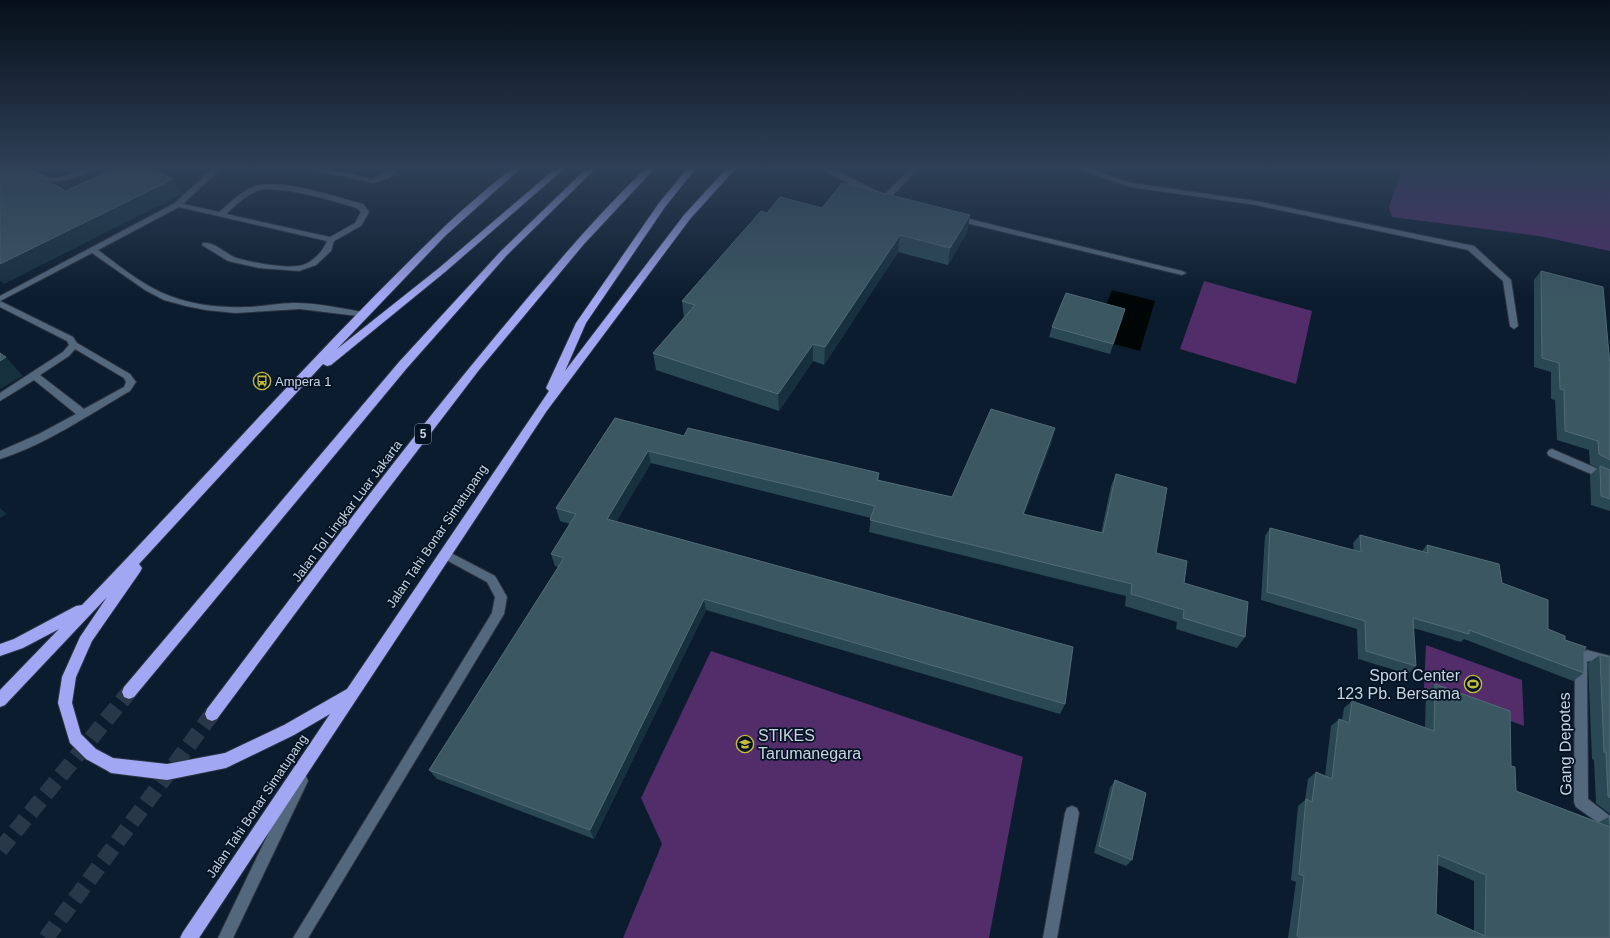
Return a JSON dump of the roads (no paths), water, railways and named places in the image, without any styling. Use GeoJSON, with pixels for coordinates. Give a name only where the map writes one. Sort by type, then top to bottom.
{"type":"FeatureCollection","features":[{"type":"Feature","properties":{"kind":"highway"},"geometry":{"type":"LineString","coordinates":[[0,700],[155,538],[289,392],[442,234],[467,212]]}},
{"type":"Feature","properties":{"kind":"highway"},"geometry":{"type":"LineString","coordinates":[[289,392],[442,270],[510,212]]}},
{"type":"Feature","properties":{"kind":"highway"},"geometry":{"type":"LineString","coordinates":[[129,692],[403,365],[544,212]]}},
{"type":"Feature","properties":{"kind":"highway","name":"Jalan Tol Lingkar Luar Jakarta"},"geometry":{"type":"LineString","coordinates":[[212,714],[469,375],[567,257],[608,212]]}},
{"type":"Feature","properties":{"kind":"highway"},"geometry":{"type":"LineString","coordinates":[[542,409],[581,323],[657,212]]}},
{"type":"Feature","properties":{"kind":"highway","name":"Jalan Tahi Bonar Simatupang"},"geometry":{"type":"LineString","coordinates":[[189,938],[318,747],[353,692],[542,409],[692,212]]}},
{"type":"Feature","properties":{"kind":"highway"},"geometry":{"type":"LineString","coordinates":[[155,538],[87,637],[69,677],[65,703],[75,738],[91,754],[111,765],[167,772],[226,760],[288,730],[353,692]]}},
{"type":"Feature","properties":{"kind":"highway"},"geometry":{"type":"LineString","coordinates":[[0,650],[18,644],[91,605]]}},
{"type":"Feature","properties":{"kind":"street"},"geometry":{"type":"LineString","coordinates":[[0,299],[165,212]]}},
{"type":"Feature","properties":{"kind":"street"},"geometry":{"type":"LineString","coordinates":[[206,212],[331,240]]}},
{"type":"Feature","properties":{"kind":"street"},"geometry":{"type":"LineString","coordinates":[[220,215],[224,212]]}},
{"type":"Feature","properties":{"kind":"street"},"geometry":{"type":"LineString","coordinates":[[206,245],[231,259],[259,266],[299,269],[313,263],[328,249],[331,240],[358,224],[365,212]]}},
{"type":"Feature","properties":{"kind":"street"},"geometry":{"type":"LineString","coordinates":[[1298,212],[1471,248],[1487,260],[1506,280],[1514,326]]}},
{"type":"Feature","properties":{"kind":"street"},"geometry":{"type":"LineString","coordinates":[[951,216],[1182,273]]}},
{"type":"Feature","properties":{"kind":"street"},"geometry":{"type":"LineString","coordinates":[[93,250],[147,287],[167,298],[192,305],[220,309],[244,310],[299,306],[363,315]]}},
{"type":"Feature","properties":{"kind":"street"},"geometry":{"type":"LineString","coordinates":[[0,304],[70,339],[74,345],[127,376],[131,382],[127,389],[70,422],[0,455]]}},
{"type":"Feature","properties":{"kind":"street"},"geometry":{"type":"LineString","coordinates":[[0,398],[66,354],[74,345]]}},
{"type":"Feature","properties":{"kind":"street"},"geometry":{"type":"LineString","coordinates":[[34,375],[83,414]]}},
{"type":"Feature","properties":{"kind":"street"},"geometry":{"type":"LineString","coordinates":[[1552,453],[1610,478]]}},
{"type":"Feature","properties":{"kind":"street"},"geometry":{"type":"LineString","coordinates":[[300,938],[498,614],[501,597],[491,579],[445,554]]}},
{"type":"Feature","properties":{"kind":"street","name":"Gang Depotes"},"geometry":{"type":"LineString","coordinates":[[1610,661],[1587,655],[1580,659],[1581,802],[1610,824]]}},
{"type":"Feature","properties":{"kind":"street"},"geometry":{"type":"LineString","coordinates":[[225,938],[318,747]]}},
{"type":"Feature","properties":{"kind":"street"},"geometry":{"type":"LineString","coordinates":[[1050,938],[1072,813]]}},
{"type":"Feature","properties":{"kind":"tunnel"},"geometry":{"type":"LineString","coordinates":[[0,850],[129,692]]}},
{"type":"Feature","properties":{"kind":"tunnel"},"geometry":{"type":"LineString","coordinates":[[46,938],[212,714]]}},
{"type":"Feature","properties":{"kind":"place","name":"Ampera 1"},"geometry":{"type":"Point","coordinates":[262,381]}},
{"type":"Feature","properties":{"kind":"place","name":"Sport Center 123 Pb. Bersama"},"geometry":{"type":"Point","coordinates":[1473,684]}},
{"type":"Feature","properties":{"kind":"place","name":"STIKES Tarumanegara"},"geometry":{"type":"Point","coordinates":[745,744]}}]}
